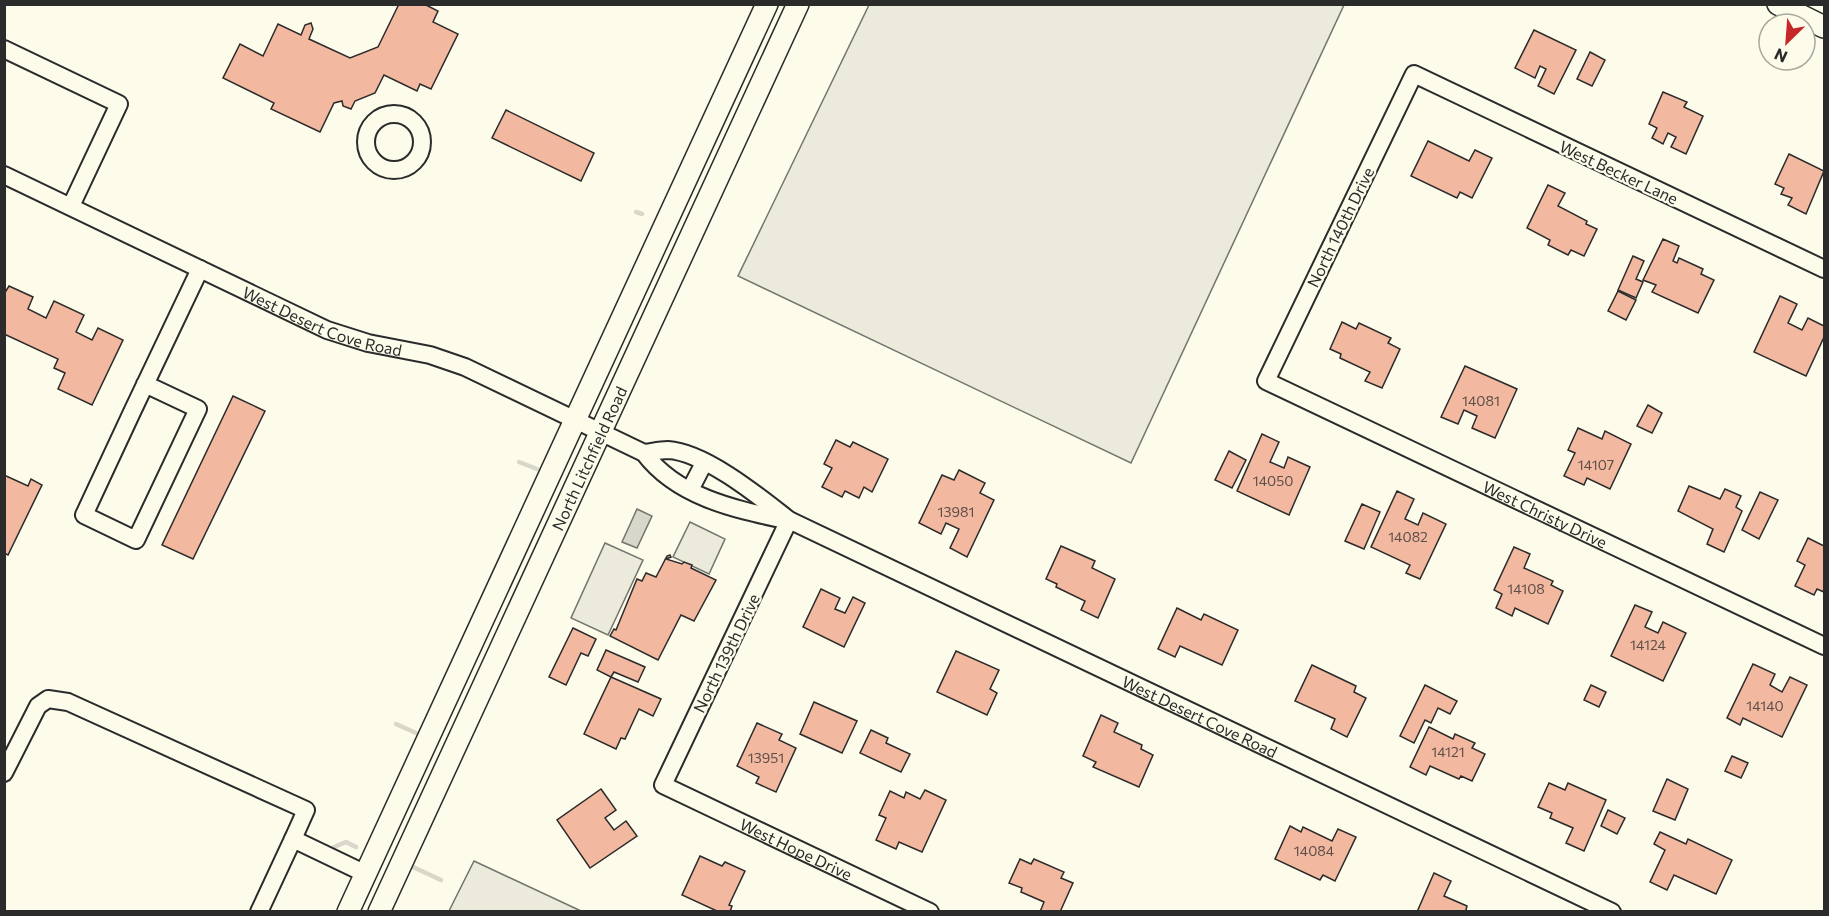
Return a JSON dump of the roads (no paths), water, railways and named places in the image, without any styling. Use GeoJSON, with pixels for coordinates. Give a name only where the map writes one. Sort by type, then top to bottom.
{"type":"FeatureCollection","features":[{"type":"Feature","properties":{"kind":"main road","name":"North Litchfield Road"},"geometry":{"type":"LineString","coordinates":[[348,912],[767,4]]}},
{"type":"Feature","properties":{"kind":"main road","name":"North Litchfield Road"},"geometry":{"type":"LineString","coordinates":[[379,912],[798,4]]}},
{"type":"Feature","properties":{"kind":"main road"},"geometry":{"type":"LineString","coordinates":[[1778,4],[1824,27]]}},
{"type":"Feature","properties":{"kind":"main road"},"geometry":{"type":"LineString","coordinates":[[700,219],[695,199],[717,148],[715,138],[709,130]]}},
{"type":"Feature","properties":{"kind":"main road"},"geometry":{"type":"LineString","coordinates":[[366,873],[370,884],[370,902],[366,912]]}},
{"type":"Feature","properties":{"kind":"street"},"geometry":{"type":"LineString","coordinates":[[4,49],[119,104],[71,207]]}},
{"type":"Feature","properties":{"kind":"street","name":"West Becker Lane"},"geometry":{"type":"LineString","coordinates":[[1414,74],[1824,269]]}},
{"type":"Feature","properties":{"kind":"street","name":"North 140th Drive"},"geometry":{"type":"LineString","coordinates":[[1266,381],[1414,74]]}},
{"type":"Feature","properties":{"kind":"street","name":"West Desert Cove Road"},"geometry":{"type":"LineString","coordinates":[[4,175],[341,336],[453,363],[575,419],[644,453],[656,469],[675,483],[690,490],[743,511],[789,520]]}},
{"type":"Feature","properties":{"kind":"street"},"geometry":{"type":"LineString","coordinates":[[145,384],[198,409],[136,540],[84,515],[145,384],[200,269]]}},
{"type":"Feature","properties":{"kind":"street","name":"West Christy Drive"},"geometry":{"type":"LineString","coordinates":[[1266,381],[1824,646]]}},
{"type":"Feature","properties":{"kind":"street","name":"West Desert Cove Road"},"geometry":{"type":"LineString","coordinates":[[644,453],[669,450],[704,464],[754,492],[789,520],[1612,912]]}},
{"type":"Feature","properties":{"kind":"street"},"geometry":{"type":"LineString","coordinates":[[690,490],[704,464]]}},
{"type":"Feature","properties":{"kind":"street","name":"North 139th Drive"},"geometry":{"type":"LineString","coordinates":[[663,785],[789,520]]}},
{"type":"Feature","properties":{"kind":"street"},"geometry":{"type":"LineString","coordinates":[[4,773],[38,706],[48,699],[68,702],[306,810],[259,912]]}},
{"type":"Feature","properties":{"kind":"street","name":"West Hope Drive"},"geometry":{"type":"LineString","coordinates":[[663,785],[930,912]]}},
{"type":"Feature","properties":{"kind":"street"},"geometry":{"type":"LineString","coordinates":[[293,839],[366,873]]}},
{"type":"Feature","properties":{"kind":"waterway"},"geometry":{"type":"LineString","coordinates":[[636,212],[642,214]]}},
{"type":"Feature","properties":{"kind":"waterway"},"geometry":{"type":"LineString","coordinates":[[519,462],[537,469]]}},
{"type":"Feature","properties":{"kind":"waterway"},"geometry":{"type":"LineString","coordinates":[[396,724],[416,733]]}},
{"type":"Feature","properties":{"kind":"waterway"},"geometry":{"type":"LineString","coordinates":[[334,847],[346,842],[356,847]]}},
{"type":"Feature","properties":{"kind":"waterway"},"geometry":{"type":"LineString","coordinates":[[413,867],[441,880]]}}]}
